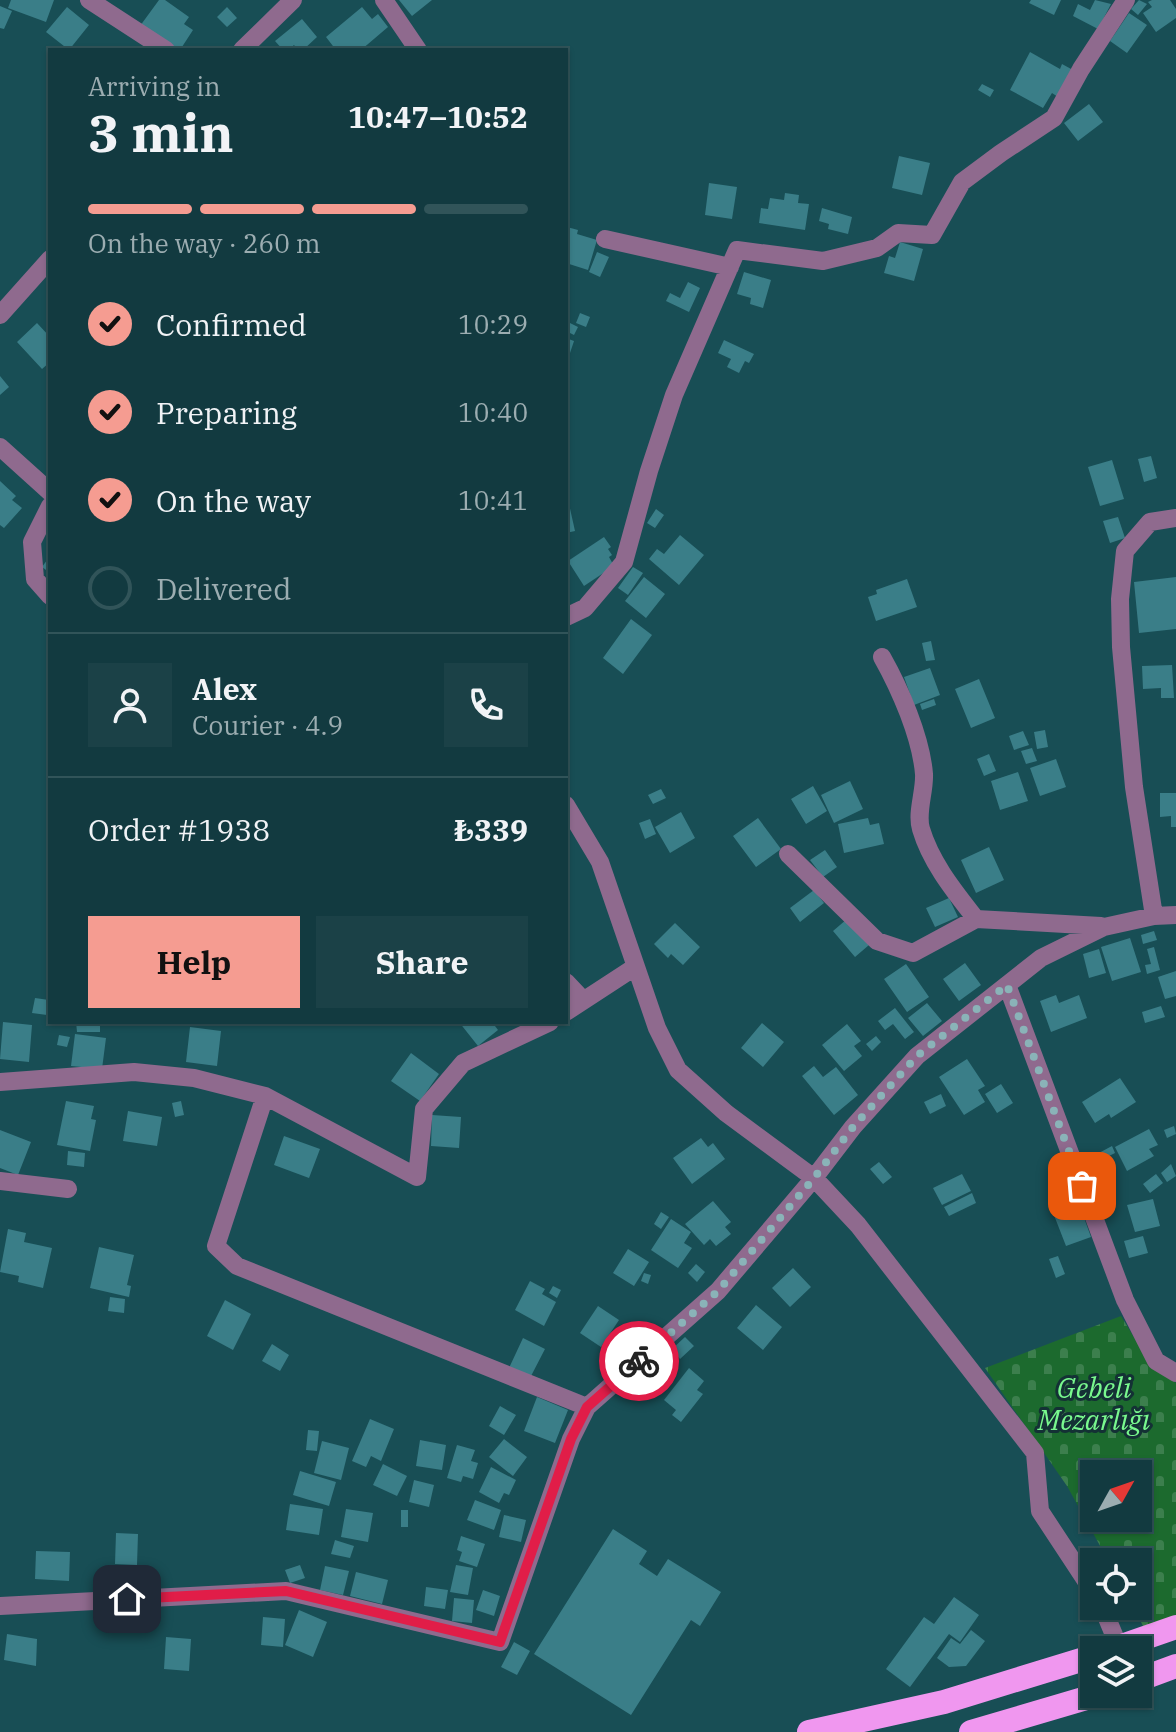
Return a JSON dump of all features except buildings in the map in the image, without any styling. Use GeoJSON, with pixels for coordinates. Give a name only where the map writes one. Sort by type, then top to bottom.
{"type":"FeatureCollection","features":[{"type":"Feature","properties":{"kind":"highway"},"geometry":{"type":"LineString","coordinates":[[1149,1636],[1176,1627]]}},
{"type":"Feature","properties":{"kind":"highway"},"geometry":{"type":"LineString","coordinates":[[809,1732],[944,1702],[1080,1660]]}},
{"type":"Feature","properties":{"kind":"highway"},"geometry":{"type":"LineString","coordinates":[[1152,1675],[1176,1666]]}},
{"type":"Feature","properties":{"kind":"highway"},"geometry":{"type":"LineString","coordinates":[[971,1732],[1080,1700]]}},
{"type":"Feature","properties":{"kind":"street"},"geometry":{"type":"LineString","coordinates":[[89,0],[163,48]]}},
{"type":"Feature","properties":{"kind":"street"},"geometry":{"type":"LineString","coordinates":[[244,48],[293,0]]}},
{"type":"Feature","properties":{"kind":"street"},"geometry":{"type":"LineString","coordinates":[[384,0],[417,48]]}},
{"type":"Feature","properties":{"kind":"street"},"geometry":{"type":"LineString","coordinates":[[568,616],[585,608],[624,562],[674,395],[737,250],[823,261],[877,248],[898,233],[932,235],[962,182],[1054,118],[1121,1]]}},
{"type":"Feature","properties":{"kind":"street"},"geometry":{"type":"LineString","coordinates":[[605,239],[730,267]]}},
{"type":"Feature","properties":{"kind":"street"},"geometry":{"type":"LineString","coordinates":[[0,315],[48,261]]}},
{"type":"Feature","properties":{"kind":"street"},"geometry":{"type":"LineString","coordinates":[[0,447],[48,490]]}},
{"type":"Feature","properties":{"kind":"street"},"geometry":{"type":"LineString","coordinates":[[48,510],[32,542],[35,579],[48,594]]}},
{"type":"Feature","properties":{"kind":"street"},"geometry":{"type":"LineString","coordinates":[[1154,916],[1134,787],[1121,647],[1120,599],[1125,551],[1150,522],[1176,518]]}},
{"type":"Feature","properties":{"kind":"street"},"geometry":{"type":"LineString","coordinates":[[882,657],[896,681],[920,752],[924,775],[920,827],[945,878],[976,919]]}},
{"type":"Feature","properties":{"kind":"street"},"geometry":{"type":"LineString","coordinates":[[568,808],[600,862],[657,1028],[678,1070],[726,1113],[814,1178],[858,1225],[1035,1453],[1040,1511],[1080,1572]]}},
{"type":"Feature","properties":{"kind":"street"},"geometry":{"type":"LineString","coordinates":[[788,854],[877,941],[913,953],[976,919],[1104,927]]}},
{"type":"Feature","properties":{"kind":"street"},"geometry":{"type":"LineString","coordinates":[[0,1606],[286,1591],[500,1642],[571,1439],[587,1407],[718,1291],[853,1127],[917,1056],[1041,958],[1104,927],[1154,916],[1176,915]]}},
{"type":"Feature","properties":{"kind":"street"},"geometry":{"type":"LineString","coordinates":[[568,1011],[635,967]]}},
{"type":"Feature","properties":{"kind":"street"},"geometry":{"type":"LineString","coordinates":[[568,984],[583,1000]]}},
{"type":"Feature","properties":{"kind":"street"},"geometry":{"type":"LineString","coordinates":[[1007,985],[1125,1300],[1156,1361],[1176,1373]]}},
{"type":"Feature","properties":{"kind":"street"},"geometry":{"type":"LineString","coordinates":[[0,1082],[134,1072],[194,1078],[265,1096],[417,1177],[424,1109],[463,1063],[546,1024]]}},
{"type":"Feature","properties":{"kind":"street"},"geometry":{"type":"LineString","coordinates":[[265,1096],[216,1246],[237,1266],[587,1407]]}},
{"type":"Feature","properties":{"kind":"street"},"geometry":{"type":"LineString","coordinates":[[0,1181],[68,1189]]}},
{"type":"Feature","properties":{"kind":"green space","name":"Gebeli Mezarlığı"},"geometry":{"type":"Polygon","coordinates":[[[1121,1316],[1144,1354],[1176,1383],[1176,1619],[1145,1630],[1140,1620],[1152,1620],[1152,1548],[1101,1548],[1092,1532],[1152,1532],[1152,1460],[1080,1460],[1080,1510],[985,1368],[1121,1316]]]}},
{"type":"Feature","properties":{"kind":"way so far"},"geometry":{"type":"LineString","coordinates":[[639,1361],[718,1291],[853,1127],[917,1056],[1007,985],[1082,1186]]}},
{"type":"Feature","properties":{"kind":"route"},"geometry":{"type":"LineString","coordinates":[[127,1599],[286,1591],[500,1642],[571,1439],[587,1407],[639,1361]]}}]}
